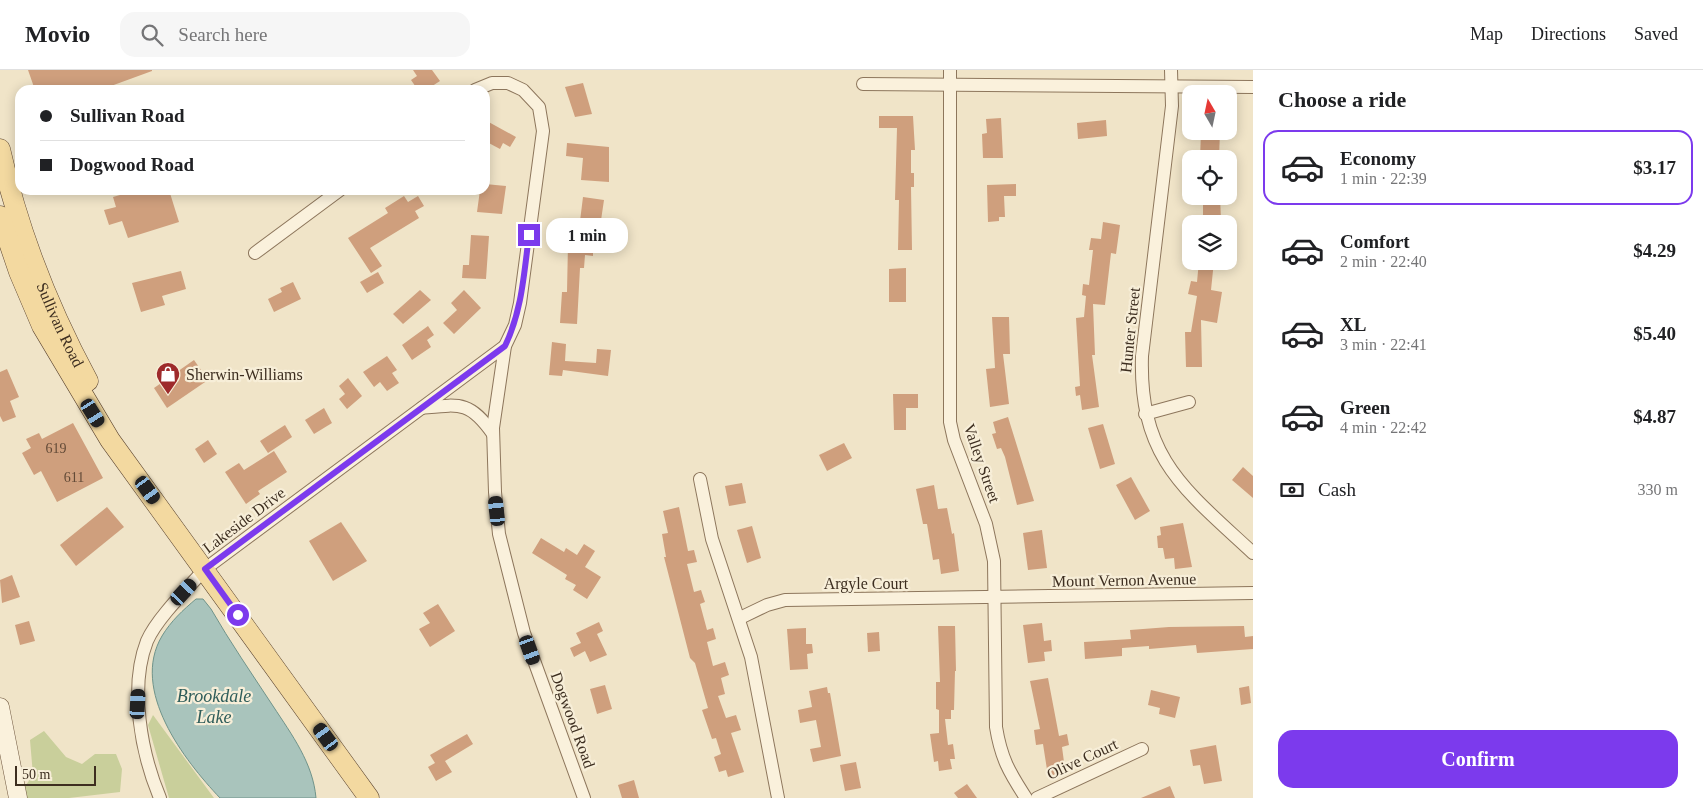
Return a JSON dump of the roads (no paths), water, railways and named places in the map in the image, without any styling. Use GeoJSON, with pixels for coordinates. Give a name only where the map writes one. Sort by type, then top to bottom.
{"type":"FeatureCollection","features":[{"type":"Feature","properties":{"kind":"main road","name":"Sullivan Road"},"geometry":{"type":"LineString","coordinates":[[0,149],[19,221],[50,305],[70,348],[148,490]]}},
{"type":"Feature","properties":{"kind":"main road","name":"Sullivan Road"},"geometry":{"type":"LineString","coordinates":[[0,216],[23,283],[48,338],[110,440],[369,798]]}},
{"type":"Feature","properties":{"kind":"main road"},"geometry":{"type":"LineString","coordinates":[[0,707],[18,798]]}},
{"type":"Feature","properties":{"kind":"street","name":"Valley Street"},"geometry":{"type":"LineString","coordinates":[[950,70],[950,422],[954,440],[986,524],[994,561],[997,735],[1000,752],[1010,774],[1026,798]]}},
{"type":"Feature","properties":{"kind":"street","name":"Hunter Street"},"geometry":{"type":"LineString","coordinates":[[1171,70],[1172,106],[1142,356],[1141,386],[1145,414],[1156,446],[1172,474],[1194,499],[1253,554]]}},
{"type":"Feature","properties":{"kind":"street","name":"Dogwood Road"},"geometry":{"type":"LineString","coordinates":[[487,85],[492,83],[508,83],[523,90],[539,107],[543,131],[520,303],[515,325],[505,346],[493,434],[495,492],[499,534],[524,633],[584,798]]}},
{"type":"Feature","properties":{"kind":"street"},"geometry":{"type":"LineString","coordinates":[[863,84],[1171,84],[1253,86]]}},
{"type":"Feature","properties":{"kind":"street"},"geometry":{"type":"LineString","coordinates":[[255,253],[333,195]]}},
{"type":"Feature","properties":{"kind":"street","name":"Lakeside Drive"},"geometry":{"type":"LineString","coordinates":[[160,798],[143,737],[138,704],[140,672],[148,640],[174,603],[205,569],[505,346]]}},
{"type":"Feature","properties":{"kind":"street"},"geometry":{"type":"LineString","coordinates":[[1145,414],[1190,402]]}},
{"type":"Feature","properties":{"kind":"street"},"geometry":{"type":"LineString","coordinates":[[422,408],[450,404],[468,408],[480,415],[493,434]]}},
{"type":"Feature","properties":{"kind":"street"},"geometry":{"type":"LineString","coordinates":[[700,479],[712,539],[740,618],[751,656],[778,798]]}},
{"type":"Feature","properties":{"kind":"street","name":"Mount Vernon Avenue"},"geometry":{"type":"LineString","coordinates":[[996,598],[1253,594]]}},
{"type":"Feature","properties":{"kind":"street","name":"Argyle Court"},"geometry":{"type":"LineString","coordinates":[[740,618],[767,605],[785,600],[996,598]]}},
{"type":"Feature","properties":{"kind":"street","name":"Olive Court"},"geometry":{"type":"LineString","coordinates":[[1037,798],[1142,749]]}},
{"type":"Feature","properties":{"kind":"water","name":"Brookdale Lake"},"geometry":{"type":"Polygon","coordinates":[[[196,599],[203,599],[211,609],[294,739],[311,773],[316,798],[220,798],[191,764],[177,744],[165,723],[157,701],[152,679],[154,657],[162,636],[178,616],[196,599]]]}},
{"type":"Feature","properties":{"kind":"place","name":"Sherwin-Williams"},"geometry":{"type":"Point","coordinates":[168,395]}}]}
